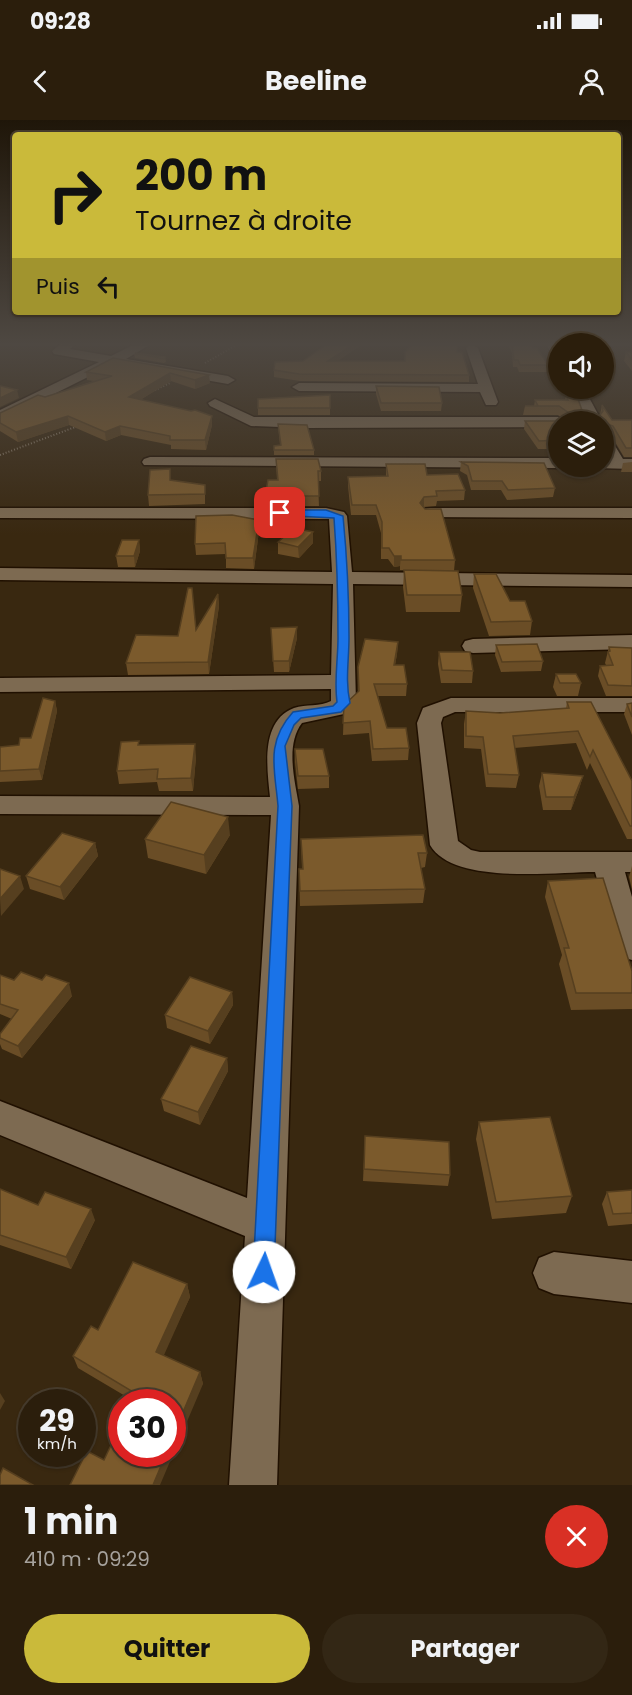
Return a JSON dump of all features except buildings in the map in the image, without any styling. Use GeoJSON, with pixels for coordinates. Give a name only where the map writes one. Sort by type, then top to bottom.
{"type":"FeatureCollection","features":[{"type":"Feature","properties":{"kind":"street"},"geometry":{"type":"LineString","coordinates":[[0,416],[17,408]]}},
{"type":"Feature","properties":{"kind":"street"},"geometry":{"type":"LineString","coordinates":[[220,408],[248,432],[548,422]]}},
{"type":"Feature","properties":{"kind":"street"},"geometry":{"type":"LineString","coordinates":[[493,408],[499,423]]}},
{"type":"Feature","properties":{"kind":"street"},"geometry":{"type":"LineString","coordinates":[[239,462],[248,432]]}},
{"type":"Feature","properties":{"kind":"street"},"geometry":{"type":"LineString","coordinates":[[150,462],[548,463]]}},
{"type":"Feature","properties":{"kind":"street"},"geometry":{"type":"LineString","coordinates":[[0,513],[331,513],[338,516],[344,579],[344,667],[340,681],[344,703],[337,709],[297,715],[289,724],[279,746],[285,806],[253,1485]]}},
{"type":"Feature","properties":{"kind":"street"},"geometry":{"type":"LineString","coordinates":[[430,513],[632,513]]}},
{"type":"Feature","properties":{"kind":"street"},"geometry":{"type":"LineString","coordinates":[[0,574],[632,581]]}},
{"type":"Feature","properties":{"kind":"street"},"geometry":{"type":"LineString","coordinates":[[473,646],[632,642]]}},
{"type":"Feature","properties":{"kind":"street"},"geometry":{"type":"LineString","coordinates":[[0,685],[320,684],[340,681]]}},
{"type":"Feature","properties":{"kind":"street"},"geometry":{"type":"LineString","coordinates":[[632,705],[451,705],[432,713],[429,723],[444,845],[456,856],[480,862],[619,862],[632,948]]}},
{"type":"Feature","properties":{"kind":"street"},"geometry":{"type":"LineString","coordinates":[[0,806],[285,806]]}},
{"type":"Feature","properties":{"kind":"street"},"geometry":{"type":"LineString","coordinates":[[0,1118],[266,1225]]}},
{"type":"Feature","properties":{"kind":"street"},"geometry":{"type":"LineString","coordinates":[[554,1273],[632,1282]]}},
{"type":"Feature","properties":{"kind":"path"},"geometry":{"type":"LineString","coordinates":[[0,455],[86,423]]}},
{"type":"Feature","properties":{"kind":"route"},"geometry":{"type":"LineString","coordinates":[[264,1272],[285,806],[279,746],[289,724],[297,715],[337,709],[344,703],[340,681],[344,667],[344,579],[338,516],[331,513],[280,513]]}}]}
